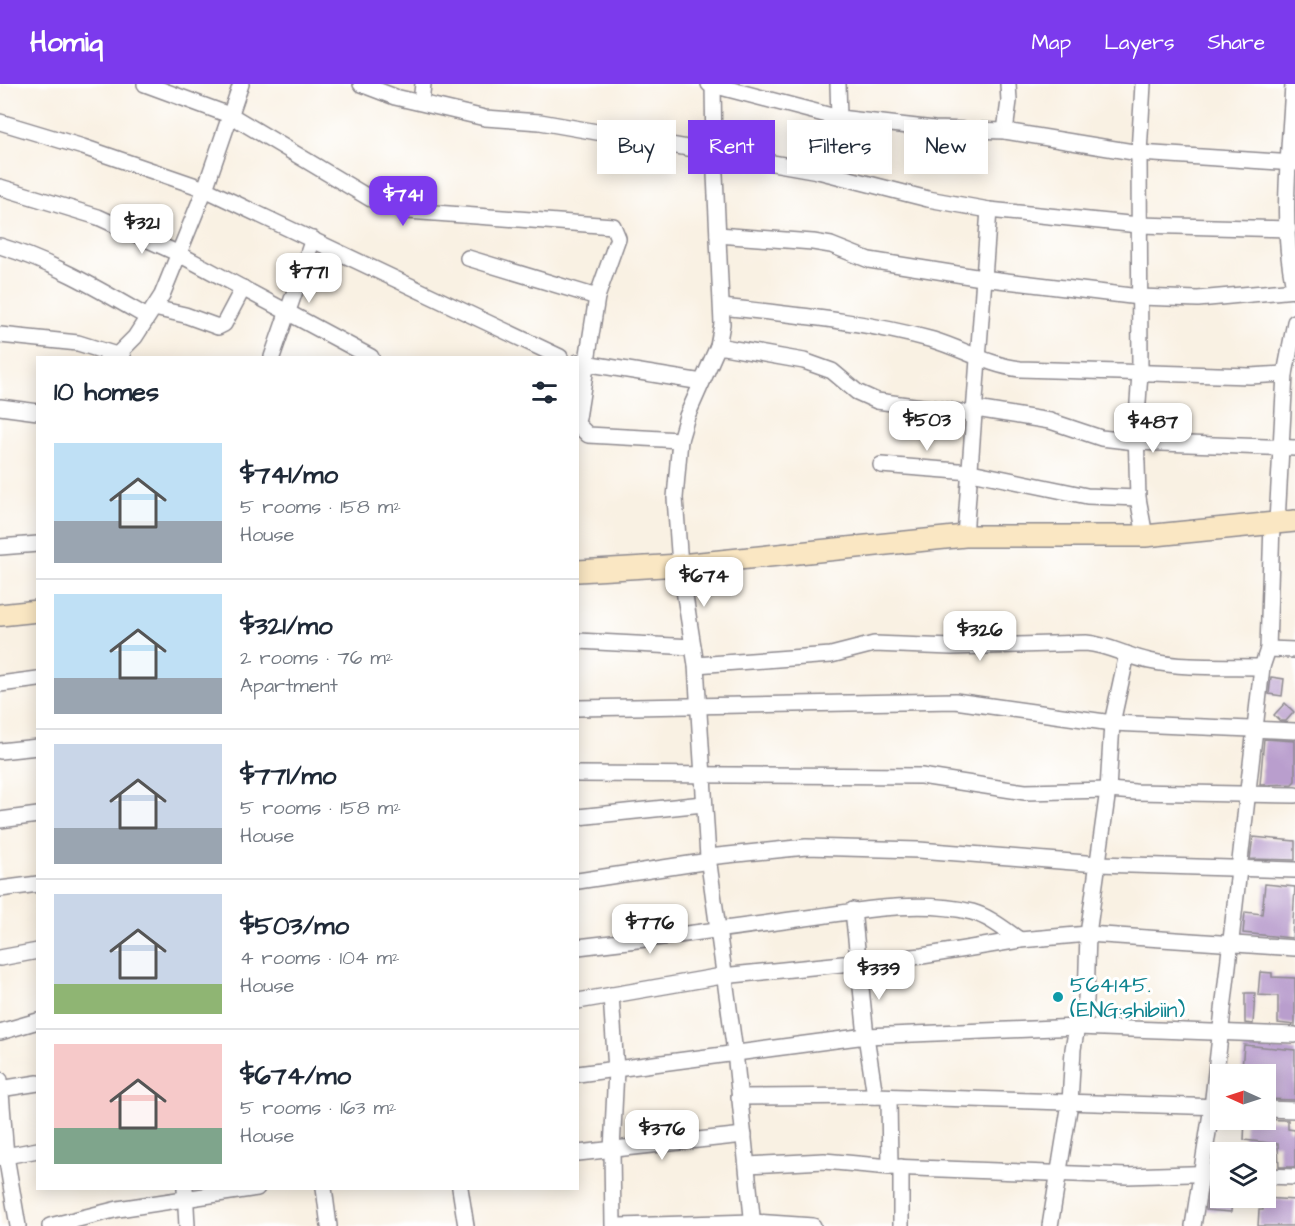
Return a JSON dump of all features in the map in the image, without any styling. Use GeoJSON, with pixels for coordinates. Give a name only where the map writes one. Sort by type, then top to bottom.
{"type":"FeatureCollection","features":[{"type":"Feature","properties":{"kind":"street"},"geometry":{"type":"LineString","coordinates":[[145,84],[232,116],[371,199],[387,205],[408,211],[613,226],[618,238],[597,297],[581,363],[579,400]]}},
{"type":"Feature","properties":{"kind":"street"},"geometry":{"type":"LineString","coordinates":[[0,335],[78,343],[119,356],[151,313],[205,189],[232,116],[241,84]]}},
{"type":"Feature","properties":{"kind":"street"},"geometry":{"type":"LineString","coordinates":[[361,84],[395,97],[485,118],[540,122],[688,148]]}},
{"type":"Feature","properties":{"kind":"street"},"geometry":{"type":"LineString","coordinates":[[421,102],[423,84]]}},
{"type":"Feature","properties":{"kind":"street"},"geometry":{"type":"LineString","coordinates":[[713,120],[712,84],[839,118],[934,129],[1005,131],[1139,153],[1292,163]]}},
{"type":"Feature","properties":{"kind":"street"},"geometry":{"type":"LineString","coordinates":[[838,84],[839,118]]}},
{"type":"Feature","properties":{"kind":"street"},"geometry":{"type":"LineString","coordinates":[[1005,131],[1008,84]]}},
{"type":"Feature","properties":{"kind":"street"},"geometry":{"type":"LineString","coordinates":[[1143,84],[1139,153],[1140,373],[1136,442],[1138,498],[1145,536]]}},
{"type":"Feature","properties":{"kind":"street"},"geometry":{"type":"LineString","coordinates":[[718,235],[813,242],[831,245],[869,260],[982,278],[1139,297],[1197,299],[1295,291],[1290,271],[1288,229],[1293,84]]}},
{"type":"Feature","properties":{"kind":"street"},"geometry":{"type":"LineString","coordinates":[[0,122],[83,147],[205,189],[558,356]]}},
{"type":"Feature","properties":{"kind":"street"},"geometry":{"type":"LineString","coordinates":[[775,163],[819,171],[928,199],[989,210],[1139,225],[1288,229]]}},
{"type":"Feature","properties":{"kind":"street"},"geometry":{"type":"LineString","coordinates":[[715,174],[723,307],[718,346],[687,416],[680,440],[675,498],[680,565],[696,665],[708,859],[722,976],[735,1052],[753,1224]]}},
{"type":"Feature","properties":{"kind":"street"},"geometry":{"type":"LineString","coordinates":[[0,187],[98,217],[177,253],[369,356]]}},
{"type":"Feature","properties":{"kind":"street"},"geometry":{"type":"LineString","coordinates":[[965,536],[980,360],[982,278],[989,210]]}},
{"type":"Feature","properties":{"kind":"street"},"geometry":{"type":"LineString","coordinates":[[272,356],[313,239]]}},
{"type":"Feature","properties":{"kind":"street"},"geometry":{"type":"LineString","coordinates":[[0,246],[26,254],[151,313],[185,315],[218,327],[224,324],[243,288]]}},
{"type":"Feature","properties":{"kind":"street"},"geometry":{"type":"LineString","coordinates":[[468,258],[597,297]]}},
{"type":"Feature","properties":{"kind":"street"},"geometry":{"type":"LineString","coordinates":[[723,307],[872,326],[934,341],[980,360],[1020,369],[1285,374]]}},
{"type":"Feature","properties":{"kind":"street"},"geometry":{"type":"LineString","coordinates":[[1218,1064],[1262,667],[1268,649],[1282,522],[1288,448],[1285,374],[1295,322]]}},
{"type":"Feature","properties":{"kind":"street"},"geometry":{"type":"LineString","coordinates":[[718,346],[804,361],[832,371],[857,392],[877,400],[1050,421],[1101,438],[1136,442],[1288,448]]}},
{"type":"Feature","properties":{"kind":"street"},"geometry":{"type":"LineString","coordinates":[[581,363],[702,382]]}},
{"type":"Feature","properties":{"kind":"street"},"geometry":{"type":"LineString","coordinates":[[0,407],[36,412]]}},
{"type":"Feature","properties":{"kind":"street"},"geometry":{"type":"LineString","coordinates":[[583,430],[680,440]]}},
{"type":"Feature","properties":{"kind":"street"},"geometry":{"type":"LineString","coordinates":[[882,465],[971,472],[1087,496],[1138,498]]}},
{"type":"Feature","properties":{"kind":"street"},"geometry":{"type":"LineString","coordinates":[[579,572],[680,565],[965,536],[1145,536],[1282,522]]}},
{"type":"Feature","properties":{"kind":"street"},"geometry":{"type":"LineString","coordinates":[[0,547],[36,544]]}},
{"type":"Feature","properties":{"kind":"street"},"geometry":{"type":"LineString","coordinates":[[0,615],[36,611]]}},
{"type":"Feature","properties":{"kind":"street"},"geometry":{"type":"LineString","coordinates":[[579,642],[693,647]]}},
{"type":"Feature","properties":{"kind":"street"},"geometry":{"type":"LineString","coordinates":[[696,665],[831,655],[874,644],[889,643],[952,647],[1086,643],[1107,645],[1127,654],[1176,665],[1262,667]]}},
{"type":"Feature","properties":{"kind":"street"},"geometry":{"type":"LineString","coordinates":[[1268,649],[1295,650]]}},
{"type":"Feature","properties":{"kind":"street"},"geometry":{"type":"LineString","coordinates":[[1050,1226],[1070,1103],[1077,1027],[1086,1000],[1088,934],[1108,789],[1112,723],[1127,654]]}},
{"type":"Feature","properties":{"kind":"street"},"geometry":{"type":"LineString","coordinates":[[0,684],[36,679]]}},
{"type":"Feature","properties":{"kind":"street"},"geometry":{"type":"LineString","coordinates":[[579,708],[956,701],[1112,723],[1295,730]]}},
{"type":"Feature","properties":{"kind":"street"},"geometry":{"type":"LineString","coordinates":[[0,751],[36,747]]}},
{"type":"Feature","properties":{"kind":"street"},"geometry":{"type":"LineString","coordinates":[[579,774],[921,776],[1025,792],[1108,789],[1135,792],[1295,795]]}},
{"type":"Feature","properties":{"kind":"street"},"geometry":{"type":"LineString","coordinates":[[579,817],[703,804]]}},
{"type":"Feature","properties":{"kind":"street"},"geometry":{"type":"LineString","coordinates":[[0,820],[36,815]]}},
{"type":"Feature","properties":{"kind":"street"},"geometry":{"type":"LineString","coordinates":[[579,881],[708,859],[806,847],[919,850],[1098,864],[1295,870]]}},
{"type":"Feature","properties":{"kind":"street"},"geometry":{"type":"LineString","coordinates":[[0,889],[36,884]]}},
{"type":"Feature","properties":{"kind":"street"},"geometry":{"type":"LineString","coordinates":[[579,947],[718,930],[853,910],[920,908],[972,912],[989,919],[1020,940]]}},
{"type":"Feature","properties":{"kind":"street"},"geometry":{"type":"LineString","coordinates":[[853,910],[866,1036],[882,1097],[895,1167],[901,1226]]}},
{"type":"Feature","properties":{"kind":"street"},"geometry":{"type":"LineString","coordinates":[[579,1001],[722,976],[922,956],[1020,940],[1088,934],[1295,948]]}},
{"type":"Feature","properties":{"kind":"street"},"geometry":{"type":"LineString","coordinates":[[0,958],[36,951]]}},
{"type":"Feature","properties":{"kind":"street"},"geometry":{"type":"LineString","coordinates":[[611,995],[616,1070],[612,1150],[613,1226]]}},
{"type":"Feature","properties":{"kind":"street"},"geometry":{"type":"LineString","coordinates":[[0,1032],[36,1023]]}},
{"type":"Feature","properties":{"kind":"street"},"geometry":{"type":"LineString","coordinates":[[579,1074],[866,1036],[1077,1027],[1295,1035]]}},
{"type":"Feature","properties":{"kind":"street"},"geometry":{"type":"LineString","coordinates":[[0,1080],[3,1156],[18,1226]]}},
{"type":"Feature","properties":{"kind":"street"},"geometry":{"type":"LineString","coordinates":[[0,1089],[36,1083]]}},
{"type":"Feature","properties":{"kind":"street"},"geometry":{"type":"LineString","coordinates":[[739,1096],[882,1097],[1210,1107]]}},
{"type":"Feature","properties":{"kind":"street"},"geometry":{"type":"LineString","coordinates":[[1276,1109],[1295,1110]]}},
{"type":"Feature","properties":{"kind":"street"},"geometry":{"type":"LineString","coordinates":[[1193,1226],[1211,1130]]}},
{"type":"Feature","properties":{"kind":"street"},"geometry":{"type":"LineString","coordinates":[[579,1153],[744,1135]]}},
{"type":"Feature","properties":{"kind":"street"},"geometry":{"type":"LineString","coordinates":[[3,1156],[36,1150]]}},
{"type":"Feature","properties":{"kind":"street"},"geometry":{"type":"LineString","coordinates":[[748,1165],[824,1161],[895,1167],[1127,1176],[1210,1172]]}},
{"type":"Feature","properties":{"kind":"street"},"geometry":{"type":"LineString","coordinates":[[1276,1177],[1295,1178]]}},
{"type":"Feature","properties":{"kind":"street"},"geometry":{"type":"LineString","coordinates":[[50,1226],[186,1193],[229,1190]]}},
{"type":"Feature","properties":{"kind":"street"},"geometry":{"type":"LineString","coordinates":[[324,1190],[329,1226]]}},
{"type":"Feature","properties":{"kind":"street"},"geometry":{"type":"LineString","coordinates":[[460,1190],[466,1226]]}},
{"type":"Feature","properties":{"kind":"street"},"geometry":{"type":"LineString","coordinates":[[186,1193],[187,1226]]}},
{"type":"Feature","properties":{"kind":"street"},"geometry":{"type":"LineString","coordinates":[[620,1226],[753,1224],[813,1226]]}},
{"type":"Feature","properties":{"kind":"building"},"geometry":{"type":"Polygon","coordinates":[[[1271,677],[1284,679],[1282,696],[1269,694],[1271,677]]]}},
{"type":"Feature","properties":{"kind":"building"},"geometry":{"type":"Polygon","coordinates":[[[1285,703],[1294,712],[1286,721],[1280,721],[1274,715],[1285,703]]]}},
{"type":"Feature","properties":{"kind":"building"},"geometry":{"type":"Polygon","coordinates":[[[1264,739],[1295,741],[1295,781],[1292,784],[1260,785],[1264,739]]]}},
{"type":"Feature","properties":{"kind":"building"},"geometry":{"type":"Polygon","coordinates":[[[1253,837],[1295,841],[1295,860],[1250,859],[1253,837]]]}},
{"type":"Feature","properties":{"kind":"building"},"geometry":{"type":"Polygon","coordinates":[[[1265,884],[1295,887],[1292,938],[1243,933],[1245,912],[1262,914],[1265,884]]]}},
{"type":"Feature","properties":{"kind":"building"},"geometry":{"type":"Polygon","coordinates":[[[1260,972],[1272,973],[1272,977],[1295,978],[1295,1025],[1278,1023],[1278,996],[1258,995],[1260,972]]]}},
{"type":"Feature","properties":{"kind":"building"},"geometry":{"type":"Polygon","coordinates":[[[1245,993],[1255,993],[1253,1024],[1245,1023],[1245,993]]]}},
{"type":"Feature","properties":{"kind":"building"},"geometry":{"type":"Polygon","coordinates":[[[1244,1045],[1295,1050],[1295,1100],[1276,1099],[1276,1064],[1242,1064],[1244,1045]]]}},
{"type":"Feature","properties":{"kind":"building"},"geometry":{"type":"Polygon","coordinates":[[[1276,1120],[1288,1120],[1288,1129],[1295,1130],[1295,1167],[1279,1167],[1276,1142],[1244,1140],[1244,1130],[1276,1130],[1276,1120]]]}},
{"type":"Feature","properties":{"kind":"building"},"geometry":{"type":"Polygon","coordinates":[[[1209,1188],[1210,1208],[1231,1208],[1231,1212],[1206,1210],[1209,1188]]]}},
{"type":"Feature","properties":{"kind":"building"},"geometry":{"type":"Polygon","coordinates":[[[1276,1199],[1295,1200],[1293,1226],[1258,1226],[1259,1210],[1263,1208],[1276,1208],[1276,1199]]]}},
{"type":"Feature","properties":{"kind":"place","name":"564145. (ENG:shibiin)"},"geometry":{"type":"Point","coordinates":[1058,997]}}]}
